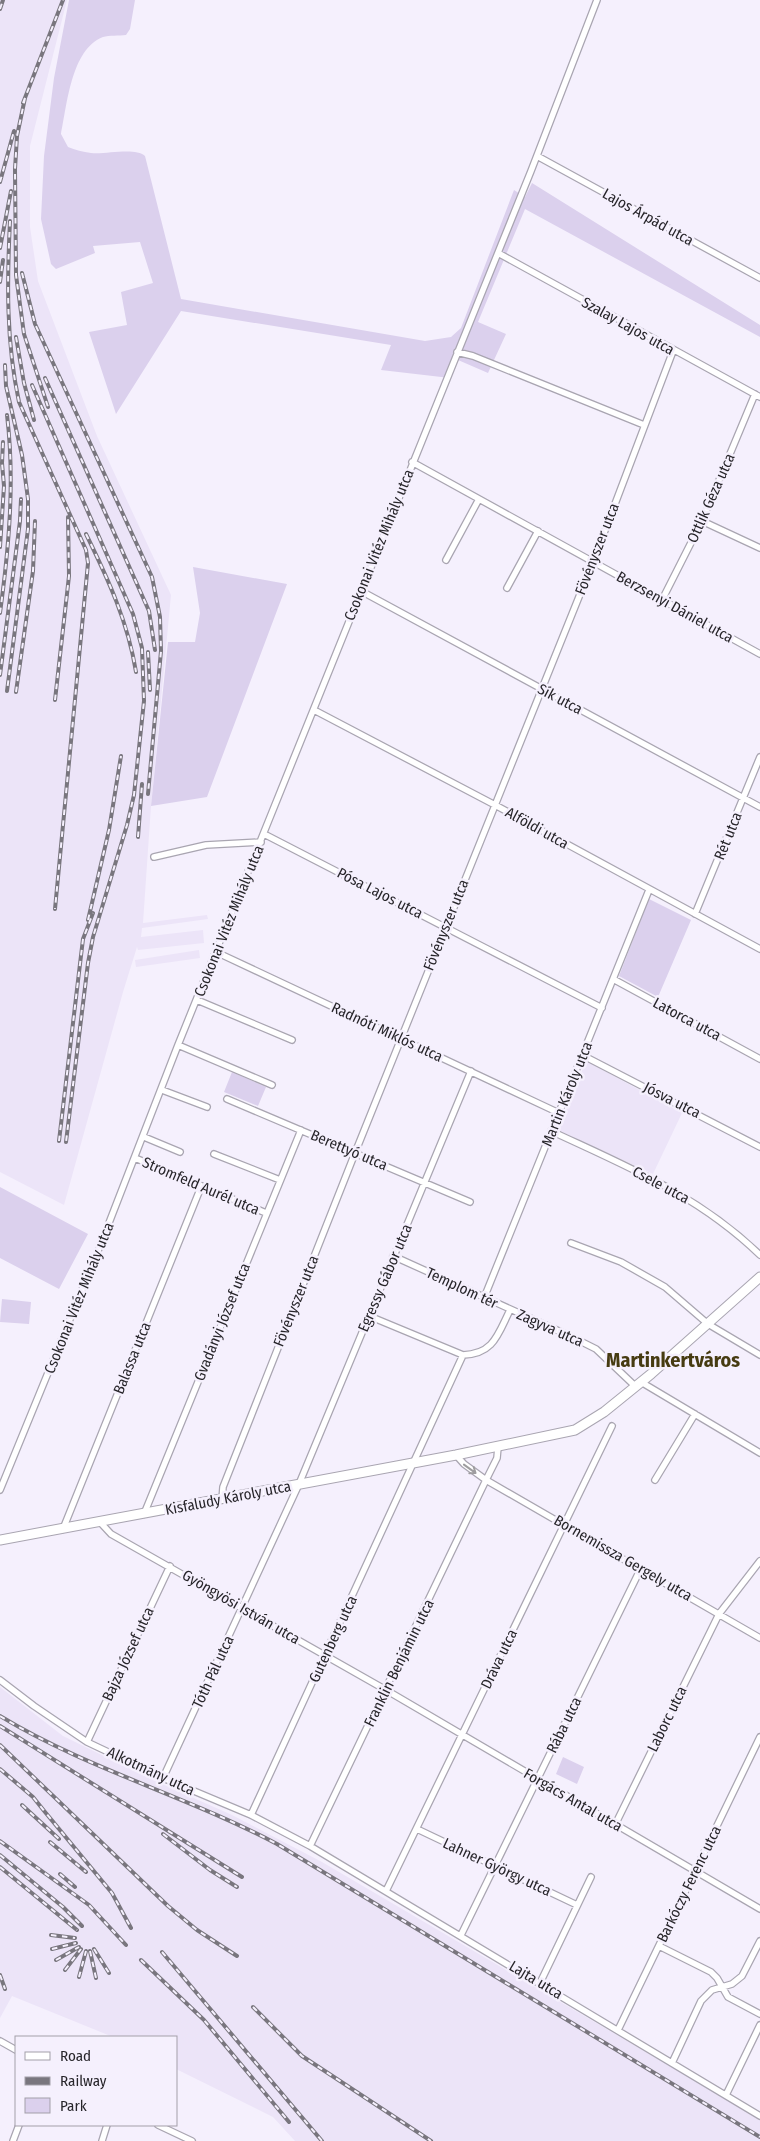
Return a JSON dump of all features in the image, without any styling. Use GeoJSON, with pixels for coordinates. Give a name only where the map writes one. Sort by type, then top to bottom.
{"type":"FeatureCollection","features":[{"type":"Feature","properties":{"kind":"main road","name":"Kisfaludy Károly utca"},"geometry":{"type":"LineString","coordinates":[[0,1540],[222,1500],[498,1447],[575,1430],[604,1412],[638,1384],[760,1277]]}},
{"type":"Feature","properties":{"kind":"street","name":"Csokonai Vitéz Mihály utca"},"geometry":{"type":"LineString","coordinates":[[0,1490],[144,1137],[178,1045],[531,171],[597,0]]}},
{"type":"Feature","properties":{"kind":"street","name":"Lajos Árpád utca"},"geometry":{"type":"LineString","coordinates":[[537,156],[760,278]]}},
{"type":"Feature","properties":{"kind":"street","name":"Szalay Lajos utca"},"geometry":{"type":"LineString","coordinates":[[498,253],[673,351],[758,396]]}},
{"type":"Feature","properties":{"kind":"street","name":"Fövényszer utca"},"geometry":{"type":"LineString","coordinates":[[222,1500],[223,1487],[593,562],[673,351]]}},
{"type":"Feature","properties":{"kind":"street"},"geometry":{"type":"LineString","coordinates":[[457,352],[472,356],[644,425]]}},
{"type":"Feature","properties":{"kind":"street","name":"Ottlik Géza utca"},"geometry":{"type":"LineString","coordinates":[[662,600],[702,520],[758,396]]}},
{"type":"Feature","properties":{"kind":"street","name":"Berzsenyi Dániel utca"},"geometry":{"type":"LineString","coordinates":[[412,462],[760,654]]}},
{"type":"Feature","properties":{"kind":"street"},"geometry":{"type":"LineString","coordinates":[[446,560],[479,499]]}},
{"type":"Feature","properties":{"kind":"street"},"geometry":{"type":"LineString","coordinates":[[702,520],[760,548]]}},
{"type":"Feature","properties":{"kind":"street"},"geometry":{"type":"LineString","coordinates":[[507,588],[538,531]]}},
{"type":"Feature","properties":{"kind":"street","name":"Sík utca"},"geometry":{"type":"LineString","coordinates":[[361,592],[760,807]]}},
{"type":"Feature","properties":{"kind":"street","name":"Alföldi utca"},"geometry":{"type":"LineString","coordinates":[[314,710],[495,805],[760,949]]}},
{"type":"Feature","properties":{"kind":"street","name":"Rét utca"},"geometry":{"type":"LineString","coordinates":[[695,914],[760,757]]}},
{"type":"Feature","properties":{"kind":"street","name":"Pósa Lajos utca"},"geometry":{"type":"LineString","coordinates":[[264,834],[602,1008]]}},
{"type":"Feature","properties":{"kind":"street"},"geometry":{"type":"LineString","coordinates":[[154,858],[206,845],[261,842]]}},
{"type":"Feature","properties":{"kind":"street","name":"Martin Károly utca"},"geometry":{"type":"LineString","coordinates":[[484,1298],[649,890]]}},
{"type":"Feature","properties":{"kind":"street","name":"Radnóti Miklós utca"},"geometry":{"type":"LineString","coordinates":[[216,952],[559,1112]]}},
{"type":"Feature","properties":{"kind":"street","name":"Latorca utca"},"geometry":{"type":"LineString","coordinates":[[613,979],[760,1058]]}},
{"type":"Feature","properties":{"kind":"street"},"geometry":{"type":"LineString","coordinates":[[197,1000],[292,1040]]}},
{"type":"Feature","properties":{"kind":"street"},"geometry":{"type":"LineString","coordinates":[[178,1045],[272,1085]]}},
{"type":"Feature","properties":{"kind":"street","name":"Jósva utca"},"geometry":{"type":"LineString","coordinates":[[582,1055],[760,1147]]}},
{"type":"Feature","properties":{"kind":"street","name":"Egressy Gábor utca"},"geometry":{"type":"LineString","coordinates":[[299,1484],[471,1071]]}},
{"type":"Feature","properties":{"kind":"street"},"geometry":{"type":"LineString","coordinates":[[162,1090],[207,1107]]}},
{"type":"Feature","properties":{"kind":"street","name":"Berettyó utca"},"geometry":{"type":"LineString","coordinates":[[227,1099],[470,1202]]}},
{"type":"Feature","properties":{"kind":"street","name":"Gvadányi József utca"},"geometry":{"type":"LineString","coordinates":[[144,1514],[266,1213],[302,1130]]}},
{"type":"Feature","properties":{"kind":"street","name":"Csele utca"},"geometry":{"type":"LineString","coordinates":[[552,1131],[670,1187],[717,1217],[760,1255]]}},
{"type":"Feature","properties":{"kind":"street"},"geometry":{"type":"LineString","coordinates":[[144,1137],[180,1152]]}},
{"type":"Feature","properties":{"kind":"street"},"geometry":{"type":"LineString","coordinates":[[214,1154],[280,1180]]}},
{"type":"Feature","properties":{"kind":"street","name":"Stromfeld Aurél utca"},"geometry":{"type":"LineString","coordinates":[[135,1158],[266,1213]]}},
{"type":"Feature","properties":{"kind":"street","name":"Balassa utca"},"geometry":{"type":"LineString","coordinates":[[63,1529],[201,1187]]}},
{"type":"Feature","properties":{"kind":"street"},"geometry":{"type":"LineString","coordinates":[[571,1243],[621,1262],[665,1287],[708,1324],[760,1355]]}},
{"type":"Feature","properties":{"kind":"street","name":"Templom tér"},"geometry":{"type":"LineString","coordinates":[[393,1256],[510,1310],[489,1348],[476,1355],[464,1356]]}},
{"type":"Feature","properties":{"kind":"street","name":"Zagyva utca"},"geometry":{"type":"LineString","coordinates":[[510,1310],[572,1336],[596,1349],[638,1384],[695,1414],[760,1454]]}},
{"type":"Feature","properties":{"kind":"street"},"geometry":{"type":"LineString","coordinates":[[369,1316],[464,1356],[414,1463]]}},
{"type":"Feature","properties":{"kind":"street"},"geometry":{"type":"LineString","coordinates":[[655,1480],[695,1414]]}},
{"type":"Feature","properties":{"kind":"street","name":"Dráva utca"},"geometry":{"type":"LineString","coordinates":[[386,1891],[612,1426]]}},
{"type":"Feature","properties":{"kind":"street"},"geometry":{"type":"LineString","coordinates":[[456,1455],[464,1464],[486,1480],[497,1458],[498,1447]]}},
{"type":"Feature","properties":{"kind":"street","name":"Gutenberg utca"},"geometry":{"type":"LineString","coordinates":[[252,1815],[414,1463]]}},
{"type":"Feature","properties":{"kind":"street","name":"Bornemissza Gergely utca"},"geometry":{"type":"LineString","coordinates":[[486,1480],[564,1523],[760,1638]]}},
{"type":"Feature","properties":{"kind":"street","name":"Franklin Benjámin utca"},"geometry":{"type":"LineString","coordinates":[[310,1846],[486,1480]]}},
{"type":"Feature","properties":{"kind":"street","name":"Tóth Pál utca"},"geometry":{"type":"LineString","coordinates":[[163,1778],[299,1484]]}},
{"type":"Feature","properties":{"kind":"street","name":"Gyöngyösi István utca"},"geometry":{"type":"LineString","coordinates":[[99,1521],[111,1534],[386,1690]]}},
{"type":"Feature","properties":{"kind":"street","name":"Laborc utca"},"geometry":{"type":"LineString","coordinates":[[615,1824],[719,1614],[760,1561]]}},
{"type":"Feature","properties":{"kind":"street","name":"Bajza József utca"},"geometry":{"type":"LineString","coordinates":[[87,1742],[170,1566]]}},
{"type":"Feature","properties":{"kind":"street","name":"Rába utca"},"geometry":{"type":"LineString","coordinates":[[461,1935],[641,1568]]}},
{"type":"Feature","properties":{"kind":"street","name":"Alkotmány utca"},"geometry":{"type":"LineString","coordinates":[[0,1680],[87,1742],[163,1778],[252,1815],[310,1846]]}},
{"type":"Feature","properties":{"kind":"street","name":"Forgács Antal utca"},"geometry":{"type":"LineString","coordinates":[[386,1690],[760,1909]]}},
{"type":"Feature","properties":{"kind":"street","name":"Barkóczy Ferenc utca"},"geometry":{"type":"LineString","coordinates":[[618,2030],[760,1737]]}},
{"type":"Feature","properties":{"kind":"street","name":"Lahner György utca"},"geometry":{"type":"LineString","coordinates":[[417,1829],[577,1905]]}},
{"type":"Feature","properties":{"kind":"street","name":"Lajta utca"},"geometry":{"type":"LineString","coordinates":[[310,1846],[540,1982],[760,2116]]}},
{"type":"Feature","properties":{"kind":"street"},"geometry":{"type":"LineString","coordinates":[[540,1982],[590,1876]]}},
{"type":"Feature","properties":{"kind":"street"},"geometry":{"type":"LineString","coordinates":[[672,2063],[701,2001],[712,1990],[732,1984],[742,1976],[760,1941]]}},
{"type":"Feature","properties":{"kind":"street"},"geometry":{"type":"LineString","coordinates":[[659,1946],[711,1972],[718,1978],[728,1997],[760,2014]]}},
{"type":"Feature","properties":{"kind":"street"},"geometry":{"type":"LineString","coordinates":[[726,2095],[760,2025]]}},
{"type":"Feature","properties":{"kind":"street"},"geometry":{"type":"LineString","coordinates":[[0,2041],[15,2049]]}},
{"type":"Feature","properties":{"kind":"street"},"geometry":{"type":"LineString","coordinates":[[13,2141],[19,2126]]}},
{"type":"Feature","properties":{"kind":"street"},"geometry":{"type":"LineString","coordinates":[[102,2141],[108,2126]]}},
{"type":"Feature","properties":{"kind":"street"},"geometry":{"type":"LineString","coordinates":[[160,2126],[192,2141]]}},
{"type":"Feature","properties":{"kind":"shaded area"},"geometry":{"type":"Polygon","coordinates":[[[0,0],[67,0],[30,146],[30,227],[38,281],[97,436],[171,595],[151,806],[143,923],[207,915],[208,919],[142,928],[141,937],[203,930],[204,943],[138,950],[137,947],[64,1205],[0,1172],[0,0]]]}},
{"type":"Feature","properties":{"kind":"shaded area"},"geometry":{"type":"Polygon","coordinates":[[[199,950],[200,958],[136,967],[135,960],[199,950]]]}},
{"type":"Feature","properties":{"kind":"shaded area"},"geometry":{"type":"Polygon","coordinates":[[[586,1061],[682,1113],[653,1174],[558,1130],[586,1061]]]}},
{"type":"Feature","properties":{"kind":"shaded area"},"geometry":{"type":"Polygon","coordinates":[[[0,1687],[63,1736],[153,1780],[232,1815],[322,1862],[760,2119],[760,2141],[295,2141],[273,2117],[178,2070],[178,2036],[111,2036],[12,1996],[0,2018],[0,1687]]]}},
{"type":"Feature","properties":{"kind":"green space"},"geometry":{"type":"Polygon","coordinates":[[[69,0],[135,0],[130,29],[126,35],[103,37],[92,43],[84,53],[77,66],[68,94],[61,134],[68,147],[79,151],[88,153],[134,152],[145,156],[181,299],[425,341],[451,337],[461,328],[514,190],[525,197],[532,183],[760,325],[760,337],[525,209],[478,322],[506,334],[488,373],[458,360],[450,378],[381,370],[391,345],[181,311],[116,414],[89,332],[127,325],[121,292],[153,283],[140,242],[93,246],[95,253],[56,269],[51,264],[41,219],[44,156],[54,78],[69,0]]]}},
{"type":"Feature","properties":{"kind":"green space"},"geometry":{"type":"Polygon","coordinates":[[[193,567],[287,584],[207,797],[151,806],[168,642],[195,642],[200,613],[193,567]]]}},
{"type":"Feature","properties":{"kind":"green space"},"geometry":{"type":"Polygon","coordinates":[[[649,899],[691,920],[658,997],[619,976],[649,899]]]}},
{"type":"Feature","properties":{"kind":"green space"},"geometry":{"type":"Polygon","coordinates":[[[232,1072],[266,1087],[258,1106],[224,1092],[232,1072]]]}},
{"type":"Feature","properties":{"kind":"green space"},"geometry":{"type":"Polygon","coordinates":[[[0,1187],[88,1234],[59,1289],[0,1258],[0,1187]]]}},
{"type":"Feature","properties":{"kind":"green space"},"geometry":{"type":"Polygon","coordinates":[[[2,1299],[31,1302],[29,1324],[0,1322],[2,1299]]]}},
{"type":"Feature","properties":{"kind":"green space"},"geometry":{"type":"Polygon","coordinates":[[[563,1757],[584,1767],[577,1784],[556,1774],[563,1757]]]}},
{"type":"Feature","properties":{"kind":"railway"},"geometry":{"type":"LineString","coordinates":[[0,9],[3,0]]}},
{"type":"Feature","properties":{"kind":"railway"},"geometry":{"type":"LineString","coordinates":[[23,103],[63,0]]}},
{"type":"Feature","properties":{"kind":"railway"},"geometry":{"type":"LineString","coordinates":[[25,98],[17,136],[15,169],[16,275],[24,334],[48,407]]}},
{"type":"Feature","properties":{"kind":"railway"},"geometry":{"type":"LineString","coordinates":[[0,182],[14,131]]}},
{"type":"Feature","properties":{"kind":"railway"},"geometry":{"type":"LineString","coordinates":[[0,248],[11,191]]}},
{"type":"Feature","properties":{"kind":"railway"},"geometry":{"type":"LineString","coordinates":[[10,221],[8,312],[19,402],[86,550],[88,563],[55,909]]}},
{"type":"Feature","properties":{"kind":"railway"},"geometry":{"type":"LineString","coordinates":[[0,282],[3,260]]}},
{"type":"Feature","properties":{"kind":"railway"},"geometry":{"type":"LineString","coordinates":[[22,273],[35,324],[152,577],[160,617],[161,651],[148,794]]}},
{"type":"Feature","properties":{"kind":"railway"},"geometry":{"type":"LineString","coordinates":[[16,337],[24,383],[34,420]]}},
{"type":"Feature","properties":{"kind":"railway"},"geometry":{"type":"LineString","coordinates":[[5,365],[6,386],[22,455],[28,499],[28,529],[7,691]]}},
{"type":"Feature","properties":{"kind":"railway"},"geometry":{"type":"LineString","coordinates":[[45,378],[149,611],[155,650]]}},
{"type":"Feature","properties":{"kind":"railway"},"geometry":{"type":"LineString","coordinates":[[32,385],[133,614],[142,648],[144,701],[134,795],[127,825],[93,937],[88,963],[66,1142]]}},
{"type":"Feature","properties":{"kind":"railway"},"geometry":{"type":"LineString","coordinates":[[0,613],[6,564],[11,489],[7,415]]}},
{"type":"Feature","properties":{"kind":"railway"},"geometry":{"type":"LineString","coordinates":[[0,547],[4,486],[3,442]]}},
{"type":"Feature","properties":{"kind":"railway"},"geometry":{"type":"LineString","coordinates":[[0,675],[20,521],[21,499]]}},
{"type":"Feature","properties":{"kind":"railway"},"geometry":{"type":"LineString","coordinates":[[55,700],[69,576],[68,517]]}},
{"type":"Feature","properties":{"kind":"railway"},"geometry":{"type":"LineString","coordinates":[[16,692],[33,571],[35,521]]}},
{"type":"Feature","properties":{"kind":"railway"},"geometry":{"type":"LineString","coordinates":[[86,534],[122,618],[136,672]]}},
{"type":"Feature","properties":{"kind":"railway"},"geometry":{"type":"LineString","coordinates":[[148,652],[150,690]]}},
{"type":"Feature","properties":{"kind":"railway"},"geometry":{"type":"LineString","coordinates":[[88,920],[109,830],[121,756]]}},
{"type":"Feature","properties":{"kind":"railway"},"geometry":{"type":"LineString","coordinates":[[138,837],[142,784]]}},
{"type":"Feature","properties":{"kind":"railway"},"geometry":{"type":"LineString","coordinates":[[59,1141],[83,939],[93,913]]}},
{"type":"Feature","properties":{"kind":"railway"},"geometry":{"type":"LineString","coordinates":[[0,1716],[67,1752],[208,1811],[277,1844],[760,2137]]}},
{"type":"Feature","properties":{"kind":"railway"},"geometry":{"type":"LineString","coordinates":[[0,1726],[242,1877]]}},
{"type":"Feature","properties":{"kind":"railway"},"geometry":{"type":"LineString","coordinates":[[0,1745],[168,1906],[197,1930],[237,1956]]}},
{"type":"Feature","properties":{"kind":"railway"},"geometry":{"type":"LineString","coordinates":[[0,1769],[33,1797],[112,1893],[131,1928]]}},
{"type":"Feature","properties":{"kind":"railway"},"geometry":{"type":"LineString","coordinates":[[22,1805],[59,1839]]}},
{"type":"Feature","properties":{"kind":"railway"},"geometry":{"type":"LineString","coordinates":[[163,1834],[210,1870],[237,1887]]}},
{"type":"Feature","properties":{"kind":"railway"},"geometry":{"type":"LineString","coordinates":[[0,1841],[89,1905],[126,1945]]}},
{"type":"Feature","properties":{"kind":"railway"},"geometry":{"type":"LineString","coordinates":[[50,1842],[86,1872]]}},
{"type":"Feature","properties":{"kind":"railway"},"geometry":{"type":"LineString","coordinates":[[0,1855],[63,1907],[82,1926]]}},
{"type":"Feature","properties":{"kind":"railway"},"geometry":{"type":"LineString","coordinates":[[0,1867],[77,1930]]}},
{"type":"Feature","properties":{"kind":"railway"},"geometry":{"type":"LineString","coordinates":[[60,1874],[75,1887]]}},
{"type":"Feature","properties":{"kind":"railway"},"geometry":{"type":"LineString","coordinates":[[51,1935],[75,1938]]}},
{"type":"Feature","properties":{"kind":"railway"},"geometry":{"type":"LineString","coordinates":[[52,1949],[76,1943]]}},
{"type":"Feature","properties":{"kind":"railway"},"geometry":{"type":"LineString","coordinates":[[56,1960],[79,1947]]}},
{"type":"Feature","properties":{"kind":"railway"},"geometry":{"type":"LineString","coordinates":[[65,1970],[81,1949]]}},
{"type":"Feature","properties":{"kind":"railway"},"geometry":{"type":"LineString","coordinates":[[94,1949],[109,1973]]}},
{"type":"Feature","properties":{"kind":"railway"},"geometry":{"type":"LineString","coordinates":[[79,1977],[86,1951]]}},
{"type":"Feature","properties":{"kind":"railway"},"geometry":{"type":"LineString","coordinates":[[90,1951],[96,1978]]}},
{"type":"Feature","properties":{"kind":"railway"},"geometry":{"type":"LineString","coordinates":[[162,1952],[322,2141]]}},
{"type":"Feature","properties":{"kind":"railway"},"geometry":{"type":"LineString","coordinates":[[141,1960],[204,2020],[289,2122]]}},
{"type":"Feature","properties":{"kind":"railway"},"geometry":{"type":"LineString","coordinates":[[0,1975],[5,1989]]}},
{"type":"Feature","properties":{"kind":"railway"},"geometry":{"type":"LineString","coordinates":[[253,2007],[302,2056],[431,2141]]}},
{"type":"Feature","properties":{"kind":"district","name":"Martinkertváros"},"geometry":{"type":"Point","coordinates":[673,1360]}}]}
